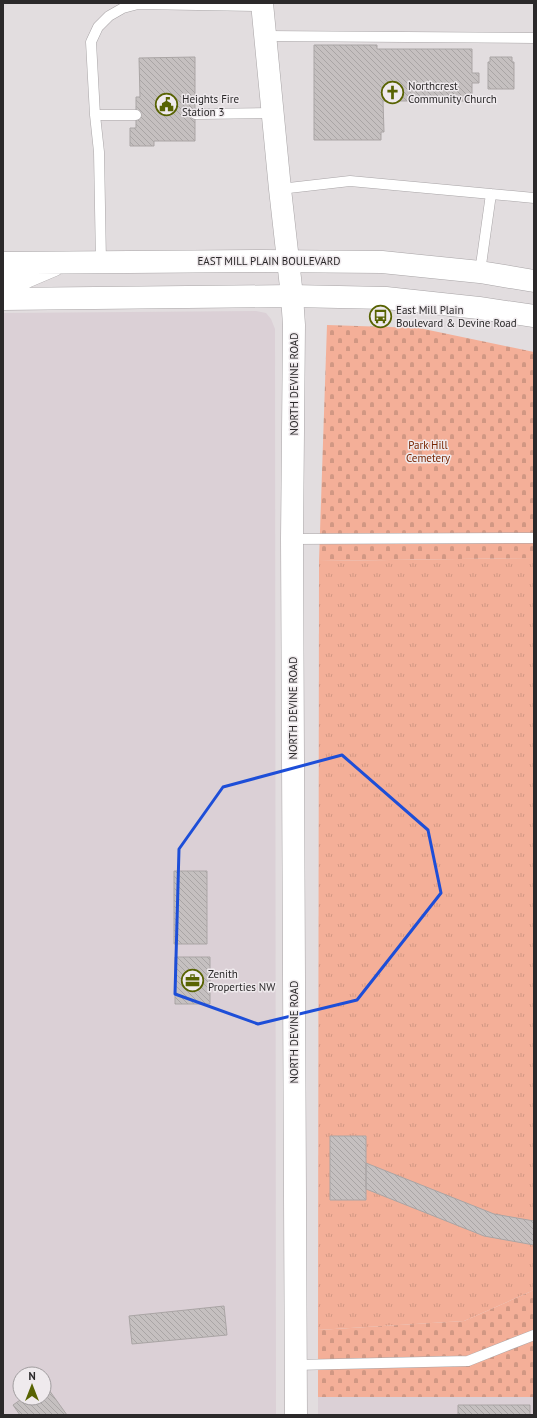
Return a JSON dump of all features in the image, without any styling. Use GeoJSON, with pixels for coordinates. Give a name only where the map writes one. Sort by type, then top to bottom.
{"type":"FeatureCollection","features":[{"type":"Feature","properties":{"kind":"street","name":"NORTH DEVINE ROAD"},"geometry":{"type":"LineString","coordinates":[[262,4],[294,325],[292,539],[296,1415]]}},
{"type":"Feature","properties":{"kind":"street","name":"EAST MILL PLAIN BOULEVARD"},"geometry":{"type":"LineString","coordinates":[[3,263],[288,261],[382,262],[480,272],[534,280]]}},
{"type":"Feature","properties":{"kind":"street"},"geometry":{"type":"LineString","coordinates":[[3,279],[26,278],[60,262]]}},
{"type":"Feature","properties":{"kind":"street"},"geometry":{"type":"LineString","coordinates":[[3,299],[292,296],[386,298],[479,308],[534,316]]}},
{"type":"Feature","properties":{"kind":"lane"},"geometry":{"type":"LineString","coordinates":[[101,262],[99,152],[90,42],[98,28],[109,16],[123,8],[138,4],[262,4]]}},
{"type":"Feature","properties":{"kind":"lane"},"geometry":{"type":"LineString","coordinates":[[265,36],[534,38]]}},
{"type":"Feature","properties":{"kind":"lane"},"geometry":{"type":"LineString","coordinates":[[196,114],[272,113]]}},
{"type":"Feature","properties":{"kind":"lane"},"geometry":{"type":"LineString","coordinates":[[95,115],[136,115]]}},
{"type":"Feature","properties":{"kind":"lane"},"geometry":{"type":"LineString","coordinates":[[280,189],[350,181],[534,198]]}},
{"type":"Feature","properties":{"kind":"lane"},"geometry":{"type":"LineString","coordinates":[[480,272],[491,194]]}},
{"type":"Feature","properties":{"kind":"lane"},"geometry":{"type":"LineString","coordinates":[[292,539],[534,538]]}},
{"type":"Feature","properties":{"kind":"lane"},"geometry":{"type":"LineString","coordinates":[[295,1365],[468,1361],[534,1335]]}},
{"type":"Feature","properties":{"kind":"highlighted area"},"geometry":{"type":"Polygon","coordinates":[[[342,755],[428,830],[441,893],[357,1000],[258,1024],[175,994],[179,849],[223,787],[342,755]]]}},
{"type":"Feature","properties":{"kind":"shaded area"},"geometry":{"type":"Polygon","coordinates":[[[256,311],[266,313],[271,319],[275,329],[276,1415],[3,1415],[3,313],[256,311]]]}},
{"type":"Feature","properties":{"kind":"shaded area"},"geometry":{"type":"Polygon","coordinates":[[[318,1397],[534,1397],[534,1415],[318,1415],[318,1397]]]}},
{"type":"Feature","properties":{"kind":"green space","name":"Park Hill Cemetery"},"geometry":{"type":"Polygon","coordinates":[[[327,325],[419,328],[534,352],[534,558],[319,561],[327,325]]]}},
{"type":"Feature","properties":{"kind":"green space"},"geometry":{"type":"Polygon","coordinates":[[[534,558],[534,1290],[464,1321],[318,1330],[319,561],[534,558]]]}},
{"type":"Feature","properties":{"kind":"green space"},"geometry":{"type":"Polygon","coordinates":[[[534,1290],[534,1397],[318,1397],[318,1330],[464,1321],[534,1290]]]}},
{"type":"Feature","properties":{"kind":"building","name":"Northcrest Community Church"},"geometry":{"type":"Polygon","coordinates":[[[314,45],[377,45],[377,49],[472,49],[472,73],[479,73],[479,83],[472,83],[472,101],[383,101],[384,132],[381,132],[381,140],[314,140],[314,45]]]}},
{"type":"Feature","properties":{"kind":"building","name":"Heights Fire Station 3"},"geometry":{"type":"Polygon","coordinates":[[[195,57],[195,141],[154,141],[154,146],[130,146],[130,128],[136,128],[136,97],[140,97],[139,58],[195,57]]]}},
{"type":"Feature","properties":{"kind":"building"},"geometry":{"type":"Polygon","coordinates":[[[490,57],[512,57],[512,62],[514,62],[514,89],[488,89],[488,62],[490,62],[490,57]]]}},
{"type":"Feature","properties":{"kind":"building"},"geometry":{"type":"Polygon","coordinates":[[[174,871],[207,871],[207,944],[174,944],[174,871]]]}},
{"type":"Feature","properties":{"kind":"building","name":"Zenith Properties NW"},"geometry":{"type":"Polygon","coordinates":[[[175,957],[210,957],[210,1004],[175,1004],[175,957]]]}},
{"type":"Feature","properties":{"kind":"building"},"geometry":{"type":"Polygon","coordinates":[[[330,1136],[366,1136],[366,1200],[330,1200],[330,1136]]]}},
{"type":"Feature","properties":{"kind":"building"},"geometry":{"type":"Polygon","coordinates":[[[366,1163],[494,1214],[534,1221],[534,1245],[484,1236],[366,1189],[366,1163]]]}},
{"type":"Feature","properties":{"kind":"building"},"geometry":{"type":"Polygon","coordinates":[[[224,1306],[227,1335],[132,1344],[129,1316],[224,1306]]]}},
{"type":"Feature","properties":{"kind":"building"},"geometry":{"type":"Polygon","coordinates":[[[52,1394],[67,1415],[20,1415],[14,1406],[52,1406],[52,1394]]]}},
{"type":"Feature","properties":{"kind":"building"},"geometry":{"type":"Polygon","coordinates":[[[458,1405],[530,1405],[530,1415],[458,1415],[458,1405]]]}},
{"type":"Feature","properties":{"kind":"place","name":"Northcrest Community Church"},"geometry":{"type":"Point","coordinates":[393,92]}},
{"type":"Feature","properties":{"kind":"place","name":"Heights Fire Station 3"},"geometry":{"type":"Point","coordinates":[166,105]}},
{"type":"Feature","properties":{"kind":"place","name":"East Mill Plain Boulevard & Devine Road"},"geometry":{"type":"Point","coordinates":[380,316]}},
{"type":"Feature","properties":{"kind":"place","name":"Zenith Properties NW"},"geometry":{"type":"Point","coordinates":[192,980]}}]}
